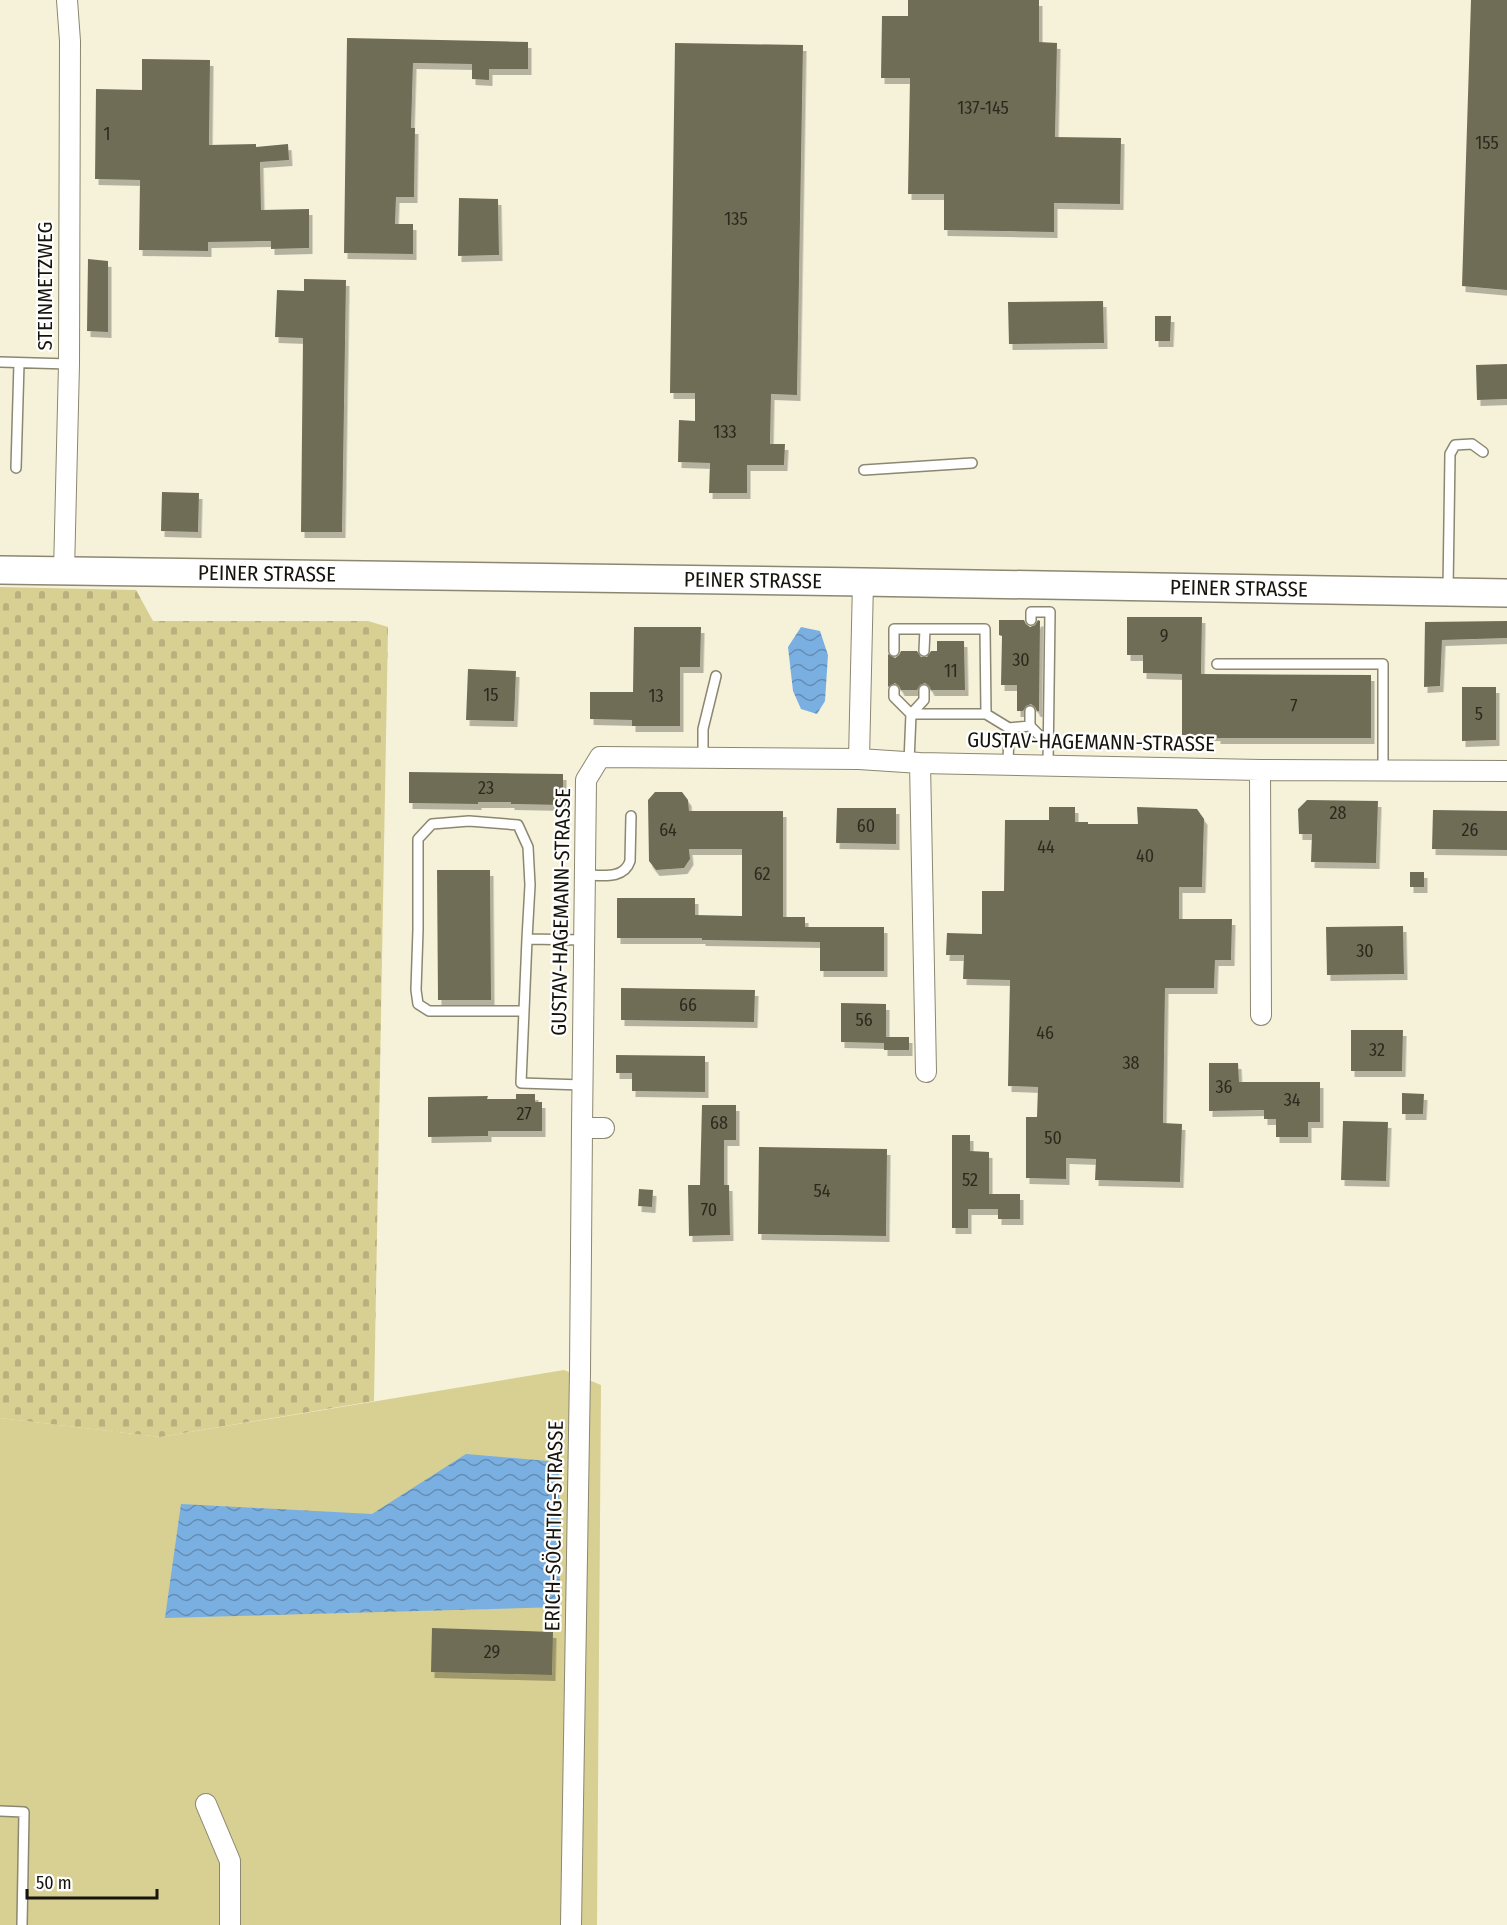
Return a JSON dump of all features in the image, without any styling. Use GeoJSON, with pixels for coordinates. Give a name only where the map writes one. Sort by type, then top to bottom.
{"type":"FeatureCollection","features":[{"type":"Feature","properties":{"kind":"main road","name":"PEINER STRASSE"},"geometry":{"type":"LineString","coordinates":[[0,570],[1507,593]]}},
{"type":"Feature","properties":{"kind":"street","name":"STEINMETZWEG"},"geometry":{"type":"LineString","coordinates":[[64,572],[69,364],[70,41],[67,0]]}},
{"type":"Feature","properties":{"kind":"street"},"geometry":{"type":"LineString","coordinates":[[859,759],[863,582]]}},
{"type":"Feature","properties":{"kind":"street","name":"GUSTAV-HAGEMANN-STRASSE"},"geometry":{"type":"LineString","coordinates":[[582,1128],[586,780],[600,757],[859,759],[914,763],[1260,770],[1507,771]]}},
{"type":"Feature","properties":{"kind":"street"},"geometry":{"type":"LineString","coordinates":[[914,763],[926,1072]]}},
{"type":"Feature","properties":{"kind":"street"},"geometry":{"type":"LineString","coordinates":[[1260,770],[1261,1015]]}},
{"type":"Feature","properties":{"kind":"street"},"geometry":{"type":"LineString","coordinates":[[582,1128],[604,1128]]}},
{"type":"Feature","properties":{"kind":"street","name":"ERICH-SÖCHTIG-STRASSE"},"geometry":{"type":"LineString","coordinates":[[571,1925],[582,1128]]}},
{"type":"Feature","properties":{"kind":"street"},"geometry":{"type":"LineString","coordinates":[[206,1804],[230,1861],[230,1925]]}},
{"type":"Feature","properties":{"kind":"lane"},"geometry":{"type":"LineString","coordinates":[[0,362],[69,364]]}},
{"type":"Feature","properties":{"kind":"lane"},"geometry":{"type":"LineString","coordinates":[[16,468],[19,363]]}},
{"type":"Feature","properties":{"kind":"lane"},"geometry":{"type":"LineString","coordinates":[[1448,592],[1450,454],[1455,445],[1472,444],[1483,452]]}},
{"type":"Feature","properties":{"kind":"lane"},"geometry":{"type":"LineString","coordinates":[[864,470],[972,463]]}},
{"type":"Feature","properties":{"kind":"lane"},"geometry":{"type":"LineString","coordinates":[[1031,620],[1031,612],[1050,612],[1048,766]]}},
{"type":"Feature","properties":{"kind":"lane"},"geometry":{"type":"LineString","coordinates":[[894,651],[894,628],[986,629],[986,714]]}},
{"type":"Feature","properties":{"kind":"lane"},"geometry":{"type":"LineString","coordinates":[[924,628],[924,651]]}},
{"type":"Feature","properties":{"kind":"lane"},"geometry":{"type":"LineString","coordinates":[[1217,664],[1383,664],[1383,771]]}},
{"type":"Feature","properties":{"kind":"lane"},"geometry":{"type":"LineString","coordinates":[[703,758],[703,729],[716,676]]}},
{"type":"Feature","properties":{"kind":"lane"},"geometry":{"type":"LineString","coordinates":[[894,690],[894,697],[911,714],[914,763]]}},
{"type":"Feature","properties":{"kind":"lane"},"geometry":{"type":"LineString","coordinates":[[911,714],[924,700],[924,690]]}},
{"type":"Feature","properties":{"kind":"lane"},"geometry":{"type":"LineString","coordinates":[[1030,711],[1030,726],[1048,744]]}},
{"type":"Feature","properties":{"kind":"lane"},"geometry":{"type":"LineString","coordinates":[[911,714],[986,714],[1009,728],[1030,726]]}},
{"type":"Feature","properties":{"kind":"lane"},"geometry":{"type":"LineString","coordinates":[[1008,765],[1009,728]]}},
{"type":"Feature","properties":{"kind":"lane"},"geometry":{"type":"LineString","coordinates":[[585,875],[618,874],[628,868],[631,816]]}},
{"type":"Feature","properties":{"kind":"lane"},"geometry":{"type":"LineString","coordinates":[[524,1011],[429,1011],[418,1005],[416,990],[418,839],[432,824],[469,821],[518,825],[528,847],[530,885],[521,1083],[582,1085]]}},
{"type":"Feature","properties":{"kind":"lane"},"geometry":{"type":"LineString","coordinates":[[527,939],[584,940]]}},
{"type":"Feature","properties":{"kind":"lane"},"geometry":{"type":"LineString","coordinates":[[0,1811],[24,1812],[22,1925]]}},
{"type":"Feature","properties":{"kind":"green space"},"geometry":{"type":"Polygon","coordinates":[[[0,587],[136,590],[153,621],[368,621],[388,627],[374,1401],[160,1437],[0,1418],[0,587]]]}},
{"type":"Feature","properties":{"kind":"green space"},"geometry":{"type":"Polygon","coordinates":[[[564,1370],[601,1385],[597,1925],[0,1925],[0,1418],[160,1437],[564,1370]]]}},
{"type":"Feature","properties":{"kind":"water"},"geometry":{"type":"Polygon","coordinates":[[[801,627],[820,631],[828,655],[825,701],[817,714],[801,709],[793,691],[788,647],[801,627]]]}},
{"type":"Feature","properties":{"kind":"water"},"geometry":{"type":"Polygon","coordinates":[[[466,1454],[559,1462],[560,1607],[165,1618],[181,1504],[372,1514],[466,1454]]]}},
{"type":"Feature","properties":{"kind":"building"},"geometry":{"type":"Polygon","coordinates":[[[908,0],[1039,0],[1039,42],[1057,43],[1055,137],[1121,138],[1120,204],[1054,203],[1054,232],[944,230],[944,194],[908,194],[910,78],[881,78],[882,16],[908,16],[908,0]]]}},
{"type":"Feature","properties":{"kind":"building"},"geometry":{"type":"Polygon","coordinates":[[[1471,0],[1507,0],[1507,290],[1462,286],[1471,0]]]}},
{"type":"Feature","properties":{"kind":"building"},"geometry":{"type":"Polygon","coordinates":[[[347,38],[528,42],[528,69],[489,69],[489,80],[472,79],[472,64],[413,63],[411,128],[415,128],[414,197],[396,197],[395,224],[413,224],[413,254],[344,253],[347,38]]]}},
{"type":"Feature","properties":{"kind":"building"},"geometry":{"type":"Polygon","coordinates":[[[675,43],[803,45],[797,395],[771,394],[770,444],[785,444],[784,465],[747,465],[747,493],[709,493],[710,463],[678,462],[679,420],[695,421],[695,393],[670,393],[675,43]]]}},
{"type":"Feature","properties":{"kind":"building"},"geometry":{"type":"Polygon","coordinates":[[[142,59],[210,60],[209,145],[256,144],[256,147],[288,144],[289,160],[260,162],[261,210],[309,209],[309,248],[271,249],[271,241],[208,242],[208,251],[139,250],[140,180],[95,179],[96,89],[142,90],[142,59]]]}},
{"type":"Feature","properties":{"kind":"building"},"geometry":{"type":"Polygon","coordinates":[[[459,198],[498,199],[499,255],[458,256],[459,198]]]}},
{"type":"Feature","properties":{"kind":"building"},"geometry":{"type":"Polygon","coordinates":[[[88,259],[108,261],[108,332],[87,331],[88,259]]]}},
{"type":"Feature","properties":{"kind":"building"},"geometry":{"type":"Polygon","coordinates":[[[304,279],[346,280],[342,532],[301,532],[303,338],[275,337],[277,290],[304,291],[304,279]]]}},
{"type":"Feature","properties":{"kind":"building"},"geometry":{"type":"Polygon","coordinates":[[[1103,301],[1104,343],[1009,344],[1008,302],[1103,301]]]}},
{"type":"Feature","properties":{"kind":"building"},"geometry":{"type":"Polygon","coordinates":[[[1155,316],[1171,316],[1170,341],[1155,341],[1155,316]]]}},
{"type":"Feature","properties":{"kind":"building"},"geometry":{"type":"Polygon","coordinates":[[[1507,364],[1507,399],[1477,400],[1476,365],[1507,364]]]}},
{"type":"Feature","properties":{"kind":"building"},"geometry":{"type":"Polygon","coordinates":[[[162,492],[199,493],[198,532],[161,531],[162,492]]]}},
{"type":"Feature","properties":{"kind":"building"},"geometry":{"type":"Polygon","coordinates":[[[1127,617],[1202,617],[1201,674],[1371,675],[1371,738],[1217,738],[1217,735],[1182,735],[1182,674],[1143,673],[1143,655],[1127,655],[1127,617]]]}},
{"type":"Feature","properties":{"kind":"building"},"geometry":{"type":"Polygon","coordinates":[[[999,620],[1024,620],[1030,627],[1038,620],[1040,621],[1039,711],[1031,704],[1023,711],[1017,711],[1017,685],[1001,685],[1002,636],[999,635],[999,620]]]}},
{"type":"Feature","properties":{"kind":"building"},"geometry":{"type":"Polygon","coordinates":[[[1507,621],[1507,638],[1442,640],[1440,686],[1424,687],[1425,622],[1507,621]]]}},
{"type":"Feature","properties":{"kind":"building"},"geometry":{"type":"Polygon","coordinates":[[[634,627],[701,627],[700,667],[680,667],[680,726],[632,726],[632,720],[590,719],[590,692],[633,692],[634,627]]]}},
{"type":"Feature","properties":{"kind":"building"},"geometry":{"type":"Polygon","coordinates":[[[937,641],[964,641],[965,690],[931,690],[925,683],[917,690],[901,690],[895,683],[888,687],[888,654],[895,658],[901,651],[917,651],[921,657],[927,657],[931,651],[937,651],[937,641]]]}},
{"type":"Feature","properties":{"kind":"building"},"geometry":{"type":"Polygon","coordinates":[[[468,669],[516,671],[514,721],[466,720],[468,669]]]}},
{"type":"Feature","properties":{"kind":"building"},"geometry":{"type":"Polygon","coordinates":[[[1462,687],[1496,687],[1496,740],[1462,741],[1462,687]]]}},
{"type":"Feature","properties":{"kind":"building"},"geometry":{"type":"Polygon","coordinates":[[[409,772],[563,774],[563,805],[511,804],[511,802],[409,803],[409,772]]]}},
{"type":"Feature","properties":{"kind":"building"},"geometry":{"type":"Polygon","coordinates":[[[655,792],[682,792],[688,800],[689,811],[783,811],[783,917],[805,917],[805,927],[884,927],[884,971],[820,971],[820,942],[617,938],[617,898],[695,898],[695,915],[742,916],[742,849],[689,849],[690,859],[684,868],[656,870],[649,861],[648,800],[655,792]]]}},
{"type":"Feature","properties":{"kind":"building"},"geometry":{"type":"Polygon","coordinates":[[[1307,800],[1378,801],[1376,863],[1311,862],[1312,834],[1299,834],[1298,809],[1307,800]]]}},
{"type":"Feature","properties":{"kind":"building"},"geometry":{"type":"Polygon","coordinates":[[[1049,807],[1075,807],[1075,822],[1088,822],[1088,824],[1138,824],[1137,807],[1197,809],[1204,819],[1202,887],[1179,887],[1179,919],[1232,919],[1231,960],[1215,960],[1214,988],[1165,988],[1163,1123],[1182,1124],[1180,1182],[1095,1180],[1096,1159],[1066,1158],[1066,1179],[1026,1178],[1026,1117],[1037,1117],[1038,1087],[1008,1086],[1010,980],[963,979],[964,955],[946,955],[947,933],[982,934],[982,891],[1004,891],[1005,820],[1049,820],[1049,807]]]}},
{"type":"Feature","properties":{"kind":"building"},"geometry":{"type":"Polygon","coordinates":[[[837,808],[896,808],[896,844],[836,843],[837,808]]]}},
{"type":"Feature","properties":{"kind":"building"},"geometry":{"type":"Polygon","coordinates":[[[1433,810],[1507,811],[1507,850],[1432,849],[1433,810]]]}},
{"type":"Feature","properties":{"kind":"building"},"geometry":{"type":"Polygon","coordinates":[[[437,870],[490,870],[491,1000],[438,1000],[437,870]]]}},
{"type":"Feature","properties":{"kind":"building"},"geometry":{"type":"Polygon","coordinates":[[[1410,872],[1424,872],[1424,887],[1410,887],[1410,872]]]}},
{"type":"Feature","properties":{"kind":"building"},"geometry":{"type":"Polygon","coordinates":[[[1403,926],[1404,974],[1327,975],[1326,927],[1403,926]]]}},
{"type":"Feature","properties":{"kind":"building"},"geometry":{"type":"Polygon","coordinates":[[[621,988],[755,990],[754,1022],[621,1020],[621,988]]]}},
{"type":"Feature","properties":{"kind":"building"},"geometry":{"type":"Polygon","coordinates":[[[841,1003],[886,1004],[886,1037],[909,1037],[909,1050],[884,1050],[884,1043],[841,1042],[841,1003]]]}},
{"type":"Feature","properties":{"kind":"building"},"geometry":{"type":"Polygon","coordinates":[[[1351,1030],[1403,1030],[1402,1071],[1351,1071],[1351,1030]]]}},
{"type":"Feature","properties":{"kind":"building"},"geometry":{"type":"Polygon","coordinates":[[[616,1055],[705,1056],[705,1092],[632,1091],[632,1073],[616,1073],[616,1055]]]}},
{"type":"Feature","properties":{"kind":"building"},"geometry":{"type":"Polygon","coordinates":[[[1209,1063],[1238,1063],[1239,1082],[1320,1082],[1320,1122],[1308,1122],[1308,1137],[1276,1137],[1276,1119],[1264,1119],[1264,1110],[1209,1111],[1209,1063]]]}},
{"type":"Feature","properties":{"kind":"building"},"geometry":{"type":"Polygon","coordinates":[[[1402,1093],[1424,1094],[1423,1114],[1402,1114],[1402,1093]]]}},
{"type":"Feature","properties":{"kind":"building"},"geometry":{"type":"Polygon","coordinates":[[[516,1094],[535,1094],[535,1102],[542,1102],[542,1131],[488,1131],[488,1136],[428,1137],[428,1097],[488,1096],[487,1099],[516,1099],[516,1094]]]}},
{"type":"Feature","properties":{"kind":"building"},"geometry":{"type":"Polygon","coordinates":[[[702,1105],[736,1105],[736,1140],[724,1140],[724,1185],[729,1185],[730,1235],[689,1236],[688,1185],[700,1185],[702,1105]]]}},
{"type":"Feature","properties":{"kind":"building"},"geometry":{"type":"Polygon","coordinates":[[[1343,1121],[1388,1122],[1386,1181],[1341,1180],[1343,1121]]]}},
{"type":"Feature","properties":{"kind":"building"},"geometry":{"type":"Polygon","coordinates":[[[952,1135],[970,1135],[970,1151],[989,1152],[989,1194],[1020,1194],[1020,1219],[998,1219],[998,1209],[968,1209],[968,1228],[952,1228],[952,1135]]]}},
{"type":"Feature","properties":{"kind":"building"},"geometry":{"type":"Polygon","coordinates":[[[759,1147],[887,1149],[886,1236],[758,1234],[759,1147]]]}},
{"type":"Feature","properties":{"kind":"building"},"geometry":{"type":"Polygon","coordinates":[[[639,1189],[653,1190],[652,1207],[638,1206],[639,1189]]]}},
{"type":"Feature","properties":{"kind":"building"},"geometry":{"type":"Polygon","coordinates":[[[432,1628],[553,1632],[552,1675],[431,1672],[432,1628]]]}}]}
